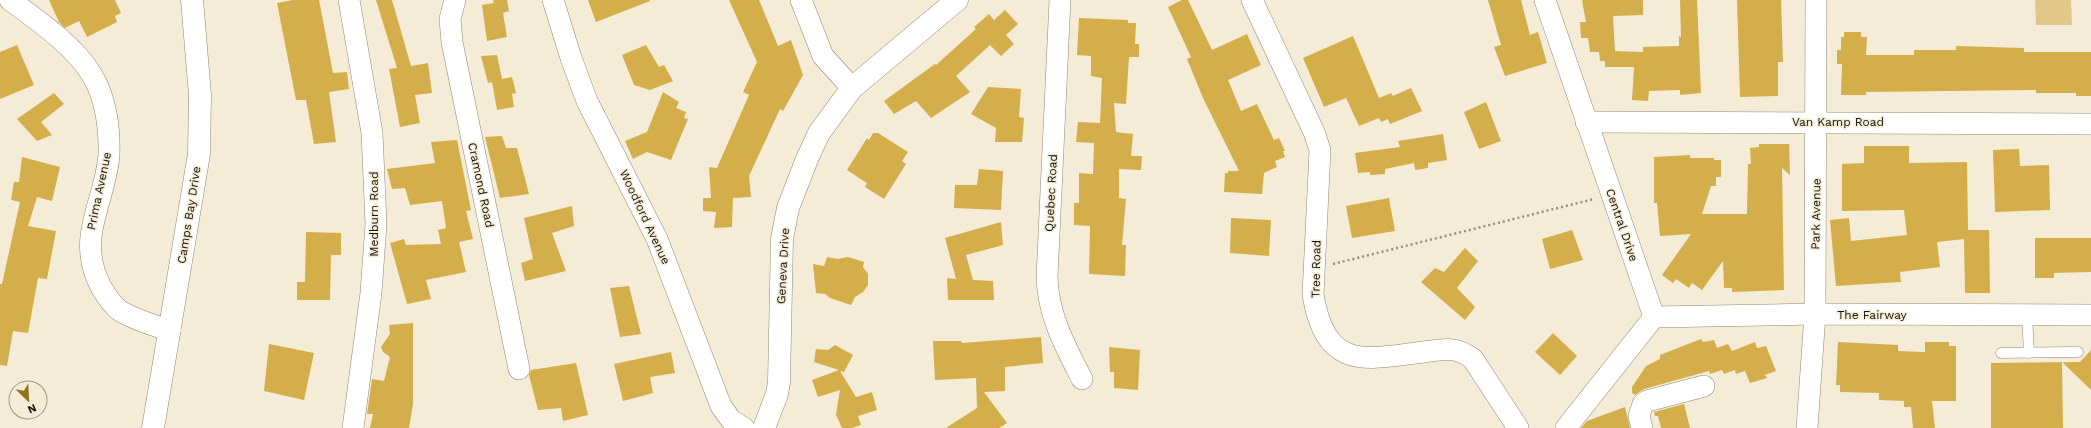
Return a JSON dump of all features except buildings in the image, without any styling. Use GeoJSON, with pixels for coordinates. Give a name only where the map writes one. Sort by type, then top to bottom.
{"type":"FeatureCollection","features":[{"type":"Feature","properties":{"kind":"street","name":"Prima Avenue"},"geometry":{"type":"LineString","coordinates":[[10,0],[55,35],[79,58],[92,75],[100,94],[108,132],[109,155],[89,239],[90,261],[98,282],[107,298],[120,310],[170,331]]}},
{"type":"Feature","properties":{"kind":"street","name":"Camps Bay Drive"},"geometry":{"type":"LineString","coordinates":[[153,428],[199,154],[200,95],[192,0]]}},
{"type":"Feature","properties":{"kind":"street","name":"Medburn Road"},"geometry":{"type":"LineString","coordinates":[[349,0],[372,133],[376,224],[371,294],[353,428]]}},
{"type":"Feature","properties":{"kind":"street","name":"Cramond Road"},"geometry":{"type":"LineString","coordinates":[[455,0],[450,19],[452,42],[519,369]]}},
{"type":"Feature","properties":{"kind":"street","name":"Woodford Avenue"},"geometry":{"type":"LineString","coordinates":[[553,0],[571,58],[587,100],[657,239],[721,406],[731,420],[744,428]]}},
{"type":"Feature","properties":{"kind":"street"},"geometry":{"type":"LineString","coordinates":[[801,0],[822,56],[852,88]]}},
{"type":"Feature","properties":{"kind":"street","name":"Geneva Drive"},"geometry":{"type":"LineString","coordinates":[[764,428],[776,394],[778,382],[782,239],[788,208],[796,183],[819,133],[852,88],[956,0]]}},
{"type":"Feature","properties":{"kind":"street","name":"Quebec Road"},"geometry":{"type":"LineString","coordinates":[[1060,0],[1047,277],[1048,297],[1061,337],[1082,379]]}},
{"type":"Feature","properties":{"kind":"street","name":"Tree Road"},"geometry":{"type":"LineString","coordinates":[[1252,0],[1314,132],[1320,150],[1314,295],[1317,313],[1322,329],[1330,340],[1342,350],[1354,356],[1368,358],[1454,349],[1463,352],[1473,359],[1518,428]]}},
{"type":"Feature","properties":{"kind":"street","name":"Central Drive"},"geometry":{"type":"LineString","coordinates":[[1545,0],[1654,317]]}},
{"type":"Feature","properties":{"kind":"street","name":"Park Avenue"},"geometry":{"type":"LineString","coordinates":[[1808,428],[1815,314],[1817,122],[1816,0]]}},
{"type":"Feature","properties":{"kind":"street","name":"Van Kamp Road"},"geometry":{"type":"LineString","coordinates":[[1586,122],[2091,124]]}},
{"type":"Feature","properties":{"kind":"street","name":"The Fairway"},"geometry":{"type":"LineString","coordinates":[[1654,317],[1815,314],[2091,315]]}},
{"type":"Feature","properties":{"kind":"street"},"geometry":{"type":"LineString","coordinates":[[1566,428],[1654,317]]}},
{"type":"Feature","properties":{"kind":"street"},"geometry":{"type":"LineString","coordinates":[[1642,428],[1640,410],[1643,404],[1647,401],[1704,386]]}},
{"type":"Feature","properties":{"kind":"lane"},"geometry":{"type":"LineString","coordinates":[[2027,315],[2029,353]]}},
{"type":"Feature","properties":{"kind":"lane"},"geometry":{"type":"LineString","coordinates":[[2001,353],[2078,352]]}},
{"type":"Feature","properties":{"kind":"path"},"geometry":{"type":"LineString","coordinates":[[1315,264],[1336,264],[1611,195]]}},
{"type":"Feature","properties":{"kind":"shaded area"},"geometry":{"type":"Polygon","coordinates":[[[2035,0],[2071,0],[2072,25],[2036,25],[2035,0]]]}}]}
